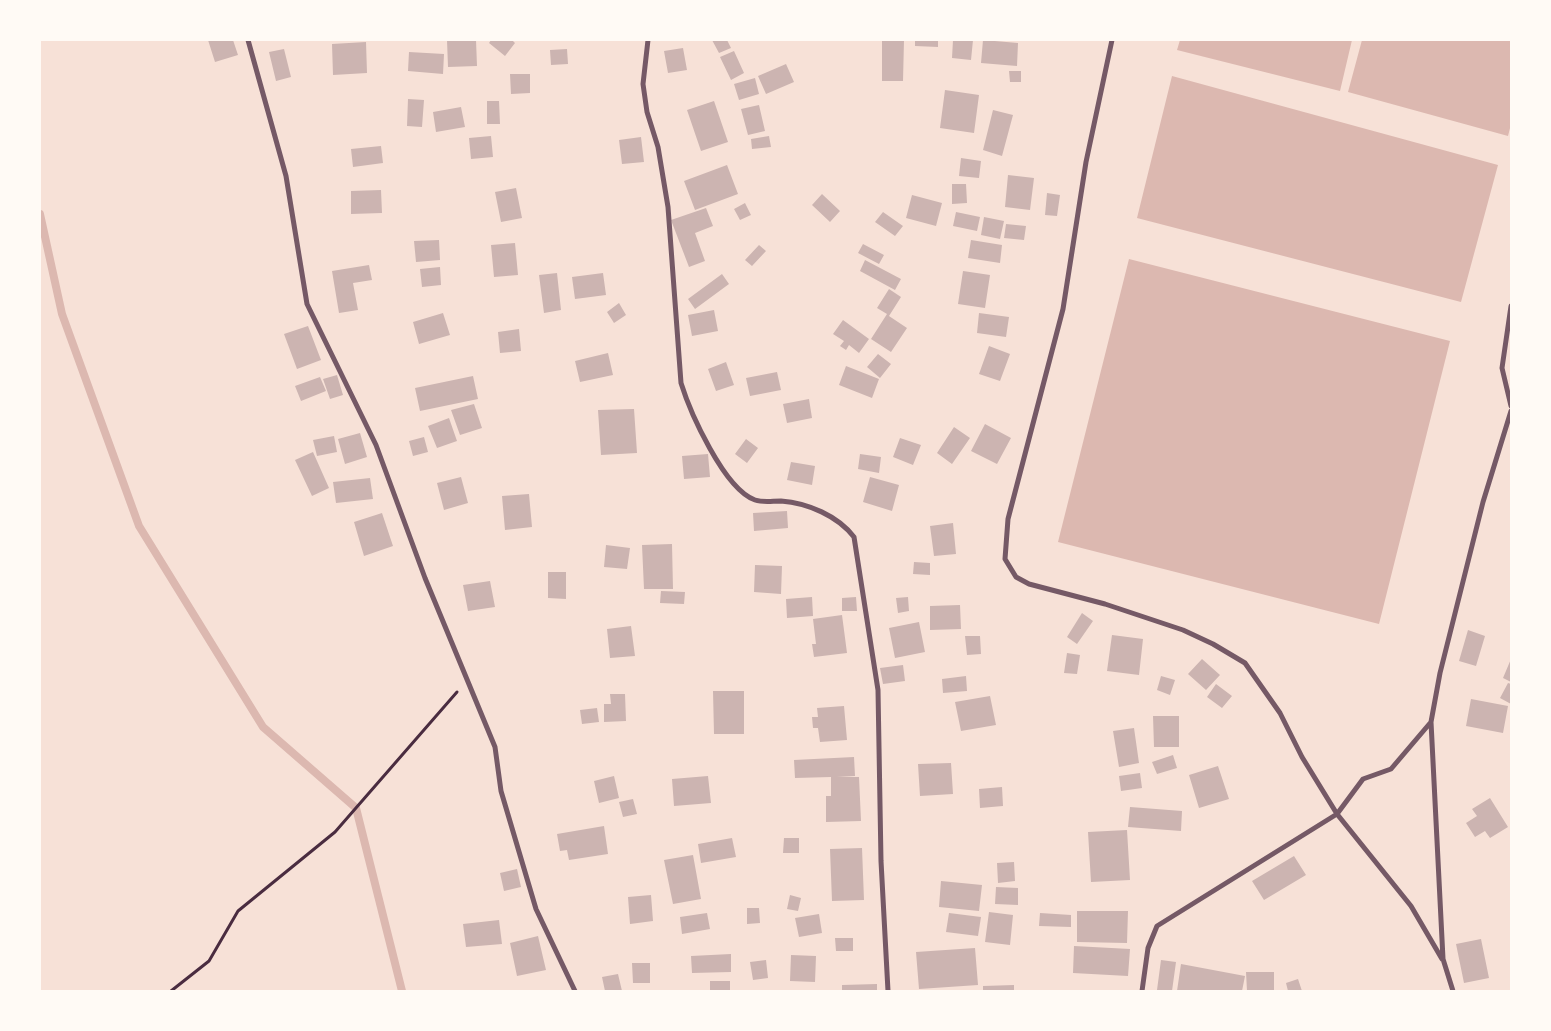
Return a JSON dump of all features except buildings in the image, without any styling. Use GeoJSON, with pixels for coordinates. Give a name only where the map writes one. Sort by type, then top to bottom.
{"type":"FeatureCollection","features":[{"type":"Feature","properties":{"kind":"street"},"geometry":{"type":"LineString","coordinates":[[248,40],[286,176],[307,304],[376,445],[425,578],[495,747],[501,791],[536,909],[575,991]]}},
{"type":"Feature","properties":{"kind":"street"},"geometry":{"type":"LineString","coordinates":[[648,40],[644,84],[647,112],[658,147],[668,207],[680,383],[689,408],[708,447],[733,482],[753,499],[764,502],[782,501],[817,510],[844,524],[854,538],[878,690],[881,861],[888,991]]}},
{"type":"Feature","properties":{"kind":"street"},"geometry":{"type":"LineString","coordinates":[[1112,40],[1086,162],[1063,309],[1008,519],[1005,559],[1016,577],[1030,584],[1105,604],[1183,630],[1213,644],[1245,663],[1280,714],[1302,757],[1337,814],[1411,906],[1443,959],[1453,991]]}},
{"type":"Feature","properties":{"kind":"street"},"geometry":{"type":"LineString","coordinates":[[1511,306],[1502,368],[1511,406]]}},
{"type":"Feature","properties":{"kind":"street"},"geometry":{"type":"LineString","coordinates":[[1443,959],[1431,722],[1440,673],[1483,502],[1511,411]]}},
{"type":"Feature","properties":{"kind":"street"},"geometry":{"type":"LineString","coordinates":[[1142,991],[1148,948],[1157,926],[1337,814],[1363,779],[1390,769],[1431,722]]}},
{"type":"Feature","properties":{"kind":"path"},"geometry":{"type":"LineString","coordinates":[[171,991],[209,961],[238,911],[336,832],[468,680]]}},
{"type":"Feature","properties":{"kind":"shaded area"},"geometry":{"type":"Polygon","coordinates":[[[1180,40],[1352,40],[1340,91],[1177,50],[1180,40]]]}},
{"type":"Feature","properties":{"kind":"shaded area"},"geometry":{"type":"Polygon","coordinates":[[[1362,40],[1511,40],[1511,124],[1508,136],[1348,92],[1362,40]]]}},
{"type":"Feature","properties":{"kind":"shaded area"},"geometry":{"type":"Polygon","coordinates":[[[1172,76],[1498,165],[1461,302],[1137,218],[1172,76]]]}},
{"type":"Feature","properties":{"kind":"shaded area"},"geometry":{"type":"Polygon","coordinates":[[[1129,259],[1450,341],[1379,624],[1058,542],[1129,259]]]}},
{"type":"Feature","properties":{"kind":"waterway"},"geometry":{"type":"LineString","coordinates":[[40,214],[62,314],[139,526],[263,727],[356,808],[402,991]]}}]}
